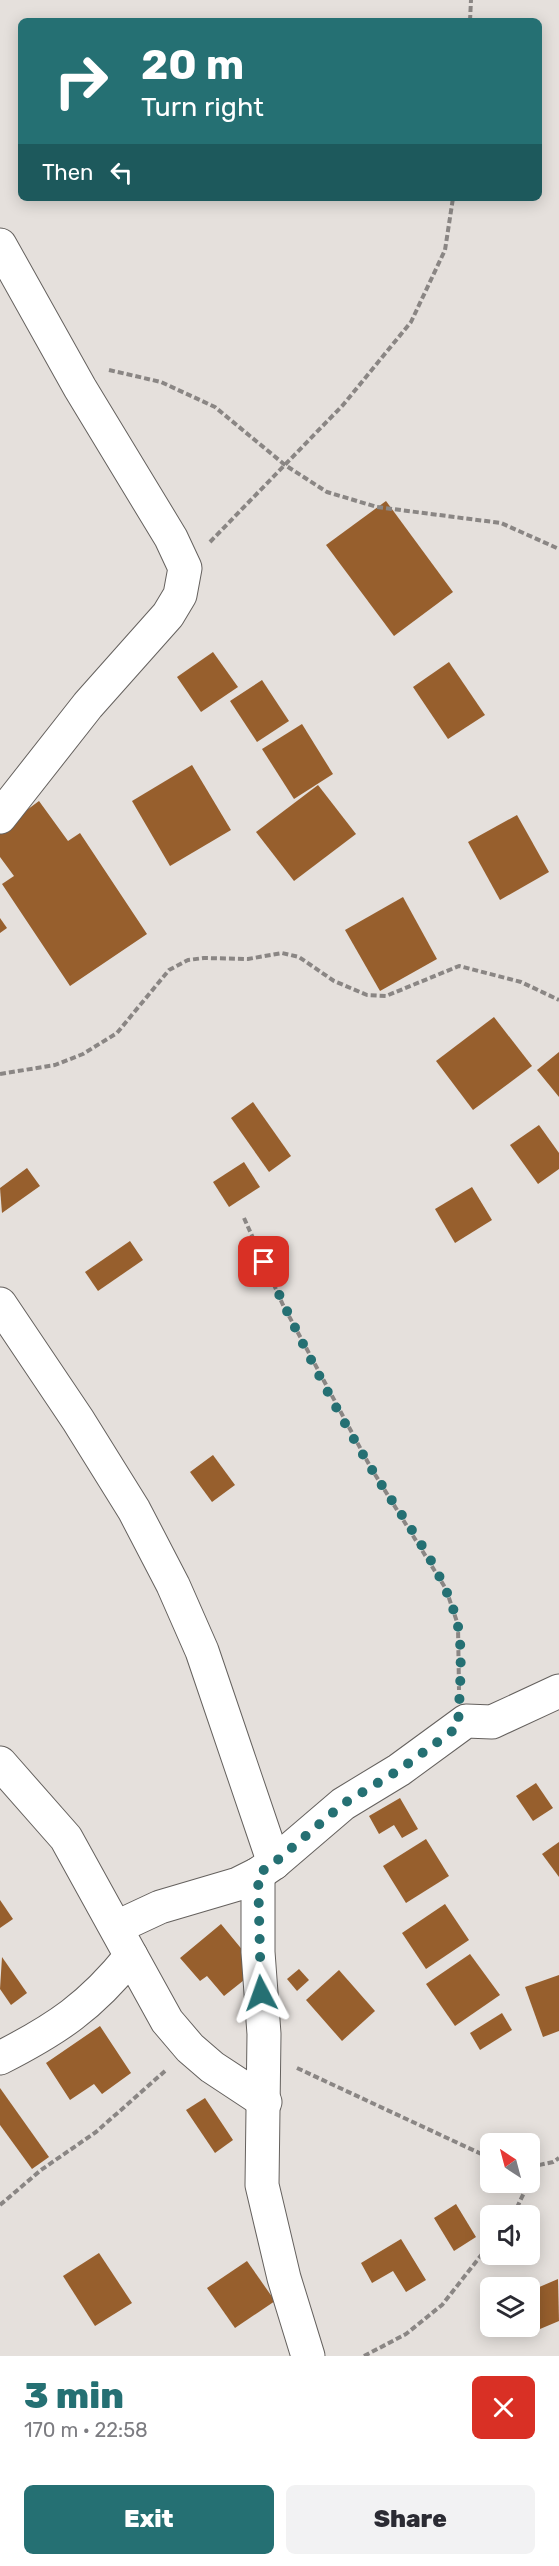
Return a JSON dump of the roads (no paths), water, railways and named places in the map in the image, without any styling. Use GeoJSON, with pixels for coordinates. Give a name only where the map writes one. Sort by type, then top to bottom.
{"type":"FeatureCollection","features":[{"type":"Feature","properties":{"kind":"street"},"geometry":{"type":"LineString","coordinates":[[0,245],[65,361],[171,538],[185,568],[180,595],[168,615],[88,705],[0,817]]}},
{"type":"Feature","properties":{"kind":"street"},"geometry":{"type":"LineString","coordinates":[[0,1304],[122,1490],[173,1585],[202,1651],[266,1869],[258,1952],[264,2053],[262,2185],[284,2278],[308,2356]]}},
{"type":"Feature","properties":{"kind":"street"},"geometry":{"type":"LineString","coordinates":[[117,1927],[160,1907],[238,1884],[266,1869],[343,1804],[399,1770],[466,1721],[492,1722],[559,1691]]}},
{"type":"Feature","properties":{"kind":"street"},"geometry":{"type":"LineString","coordinates":[[0,1763],[66,1838],[167,2021],[190,2048],[212,2067],[264,2102]]}},
{"type":"Feature","properties":{"kind":"street"},"geometry":{"type":"LineString","coordinates":[[0,2058],[32,2042],[86,2006],[105,1989],[131,1956]]}}]}
